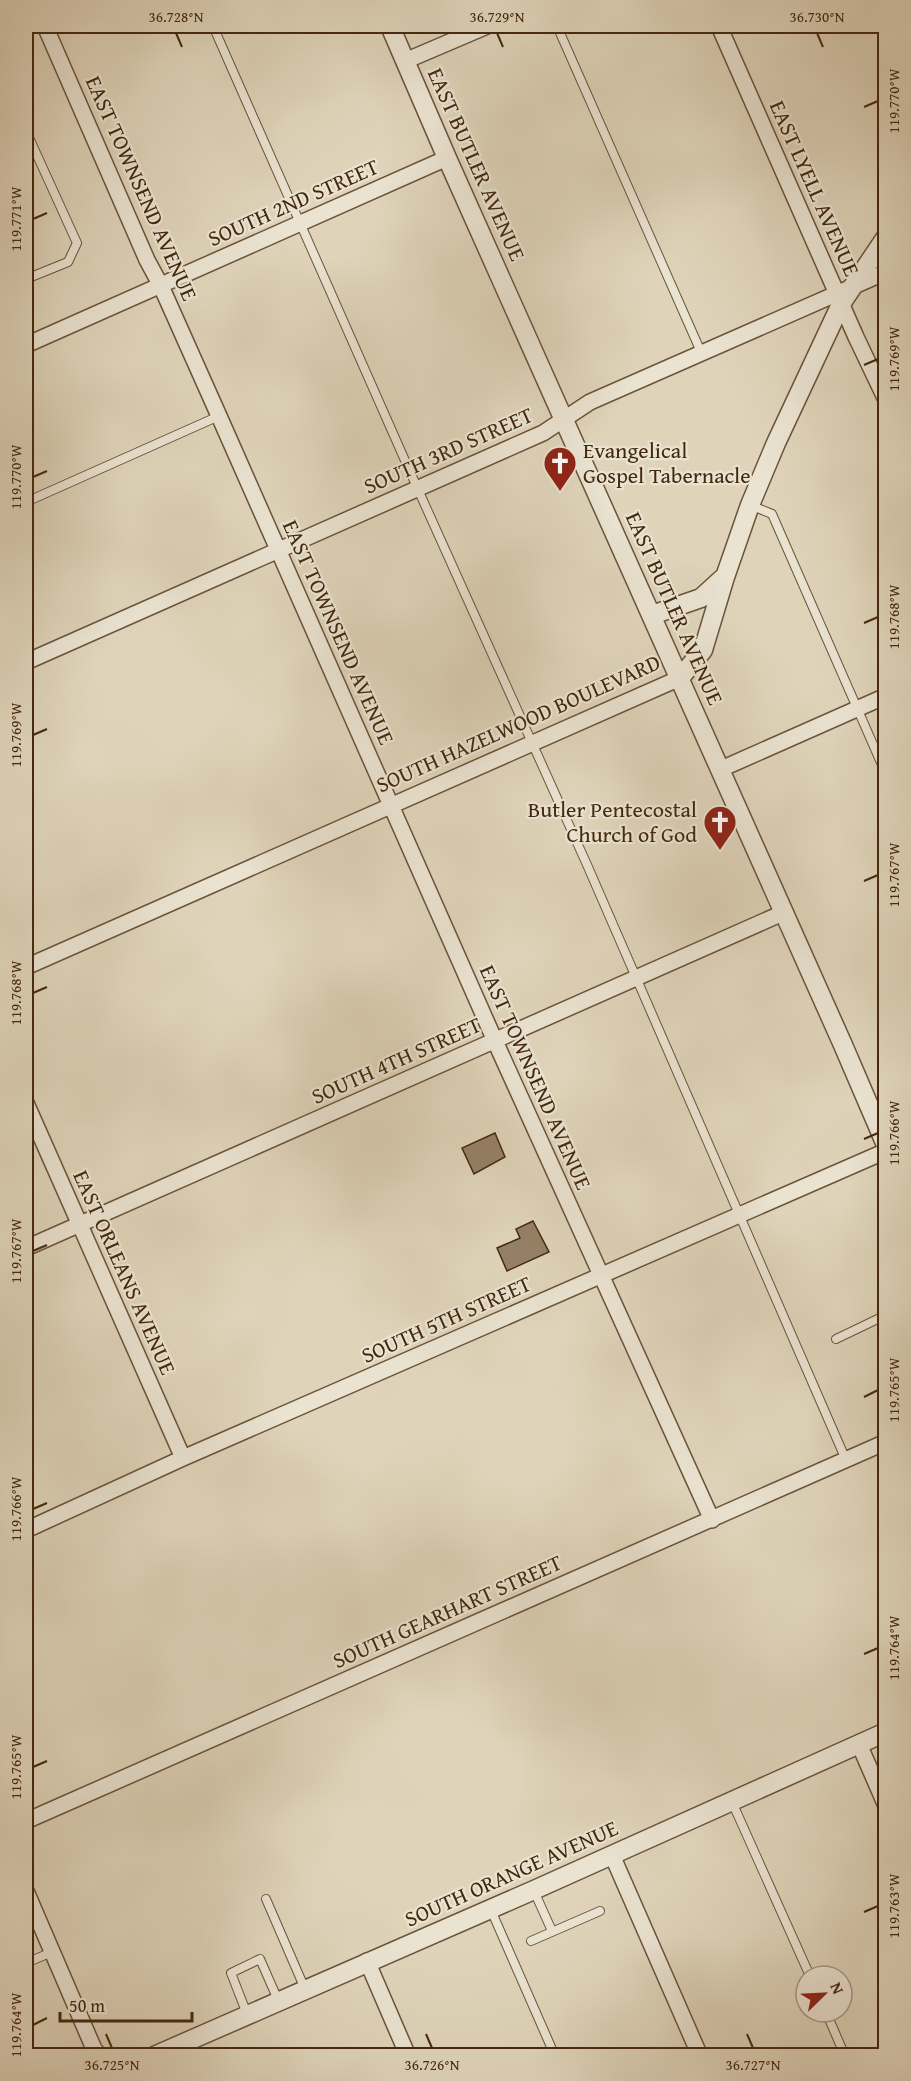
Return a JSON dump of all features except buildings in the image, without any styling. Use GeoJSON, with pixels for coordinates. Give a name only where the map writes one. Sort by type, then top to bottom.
{"type":"FeatureCollection","features":[{"type":"Feature","properties":{"kind":"street","name":"EAST TOWNSEND AVENUE"},"geometry":{"type":"LineString","coordinates":[[45,26],[495,1041],[712,1520]]}},
{"type":"Feature","properties":{"kind":"street","name":"EAST BUTLER AVENUE"},"geometry":{"type":"LineString","coordinates":[[390,26],[721,769],[885,1145]]}},
{"type":"Feature","properties":{"kind":"street"},"geometry":{"type":"LineString","coordinates":[[405,61],[487,26]]}},
{"type":"Feature","properties":{"kind":"street","name":"EAST LYELL AVENUE"},"geometry":{"type":"LineString","coordinates":[[719,26],[843,295],[885,400]]}},
{"type":"Feature","properties":{"kind":"street","name":"SOUTH 2ND STREET"},"geometry":{"type":"LineString","coordinates":[[26,345],[447,158]]}},
{"type":"Feature","properties":{"kind":"street","name":"SOUTH HAZELWOOD BOULEVARD"},"geometry":{"type":"LineString","coordinates":[[26,967],[390,804],[680,678],[703,650],[750,505],[843,295],[885,237]]}},
{"type":"Feature","properties":{"kind":"street","name":"SOUTH 3RD STREET"},"geometry":{"type":"LineString","coordinates":[[26,662],[543,433],[590,402],[700,352],[843,295],[885,272]]}},
{"type":"Feature","properties":{"kind":"street"},"geometry":{"type":"LineString","coordinates":[[652,615],[701,598],[725,577]]}},
{"type":"Feature","properties":{"kind":"street"},"geometry":{"type":"LineString","coordinates":[[721,769],[885,696]]}},
{"type":"Feature","properties":{"kind":"street","name":"SOUTH 4TH STREET"},"geometry":{"type":"LineString","coordinates":[[26,1248],[784,912]]}},
{"type":"Feature","properties":{"kind":"street","name":"EAST ORLEANS AVENUE"},"geometry":{"type":"LineString","coordinates":[[26,1103],[183,1458]]}},
{"type":"Feature","properties":{"kind":"street","name":"SOUTH 5TH STREET"},"geometry":{"type":"LineString","coordinates":[[26,1530],[183,1458],[885,1151]]}},
{"type":"Feature","properties":{"kind":"street","name":"SOUTH GEARHART STREET"},"geometry":{"type":"LineString","coordinates":[[26,1821],[885,1442]]}},
{"type":"Feature","properties":{"kind":"street","name":"SOUTH ORANGE AVENUE"},"geometry":{"type":"LineString","coordinates":[[154,2055],[534,1890],[885,1732]]}},
{"type":"Feature","properties":{"kind":"street"},"geometry":{"type":"LineString","coordinates":[[859,1744],[885,1806]]}},
{"type":"Feature","properties":{"kind":"street"},"geometry":{"type":"LineString","coordinates":[[612,1855],[700,2055]]}},
{"type":"Feature","properties":{"kind":"street"},"geometry":{"type":"LineString","coordinates":[[26,1891],[94,2049],[100,2055]]}},
{"type":"Feature","properties":{"kind":"street"},"geometry":{"type":"LineString","coordinates":[[367,1961],[408,2055]]}},
{"type":"Feature","properties":{"kind":"lane"},"geometry":{"type":"LineString","coordinates":[[213,26],[584,857],[846,1460]]}},
{"type":"Feature","properties":{"kind":"lane"},"geometry":{"type":"LineString","coordinates":[[557,26],[700,352]]}},
{"type":"Feature","properties":{"kind":"lane"},"geometry":{"type":"LineString","coordinates":[[881,26],[885,36]]}},
{"type":"Feature","properties":{"kind":"lane"},"geometry":{"type":"LineString","coordinates":[[26,131],[77,243],[68,262],[26,279]]}},
{"type":"Feature","properties":{"kind":"lane"},"geometry":{"type":"LineString","coordinates":[[26,502],[219,416]]}},
{"type":"Feature","properties":{"kind":"lane"},"geometry":{"type":"LineString","coordinates":[[750,505],[772,514],[885,774]]}},
{"type":"Feature","properties":{"kind":"lane"},"geometry":{"type":"LineString","coordinates":[[836,1339],[885,1315]]}},
{"type":"Feature","properties":{"kind":"lane"},"geometry":{"type":"LineString","coordinates":[[732,1801],[805,1964]]}},
{"type":"Feature","properties":{"kind":"lane"},"geometry":{"type":"LineString","coordinates":[[534,1890],[552,1931]]}},
{"type":"Feature","properties":{"kind":"lane"},"geometry":{"type":"LineString","coordinates":[[266,1899],[305,1989]]}},
{"type":"Feature","properties":{"kind":"lane"},"geometry":{"type":"LineString","coordinates":[[490,1909],[555,2055]]}},
{"type":"Feature","properties":{"kind":"lane"},"geometry":{"type":"LineString","coordinates":[[531,1941],[600,1911]]}},
{"type":"Feature","properties":{"kind":"lane"},"geometry":{"type":"LineString","coordinates":[[26,1963],[52,1952]]}},
{"type":"Feature","properties":{"kind":"lane"},"geometry":{"type":"LineString","coordinates":[[247,2014],[231,1973],[260,1959],[278,2000]]}},
{"type":"Feature","properties":{"kind":"lane"},"geometry":{"type":"LineString","coordinates":[[831,2024],[845,2055]]}},
{"type":"Feature","properties":{"kind":"place","name":"Evangelical Gospel Tabernacle"},"geometry":{"type":"Point","coordinates":[560,492]}},
{"type":"Feature","properties":{"kind":"place","name":"Butler Pentecostal Church of God"},"geometry":{"type":"Point","coordinates":[720,851]}}]}
